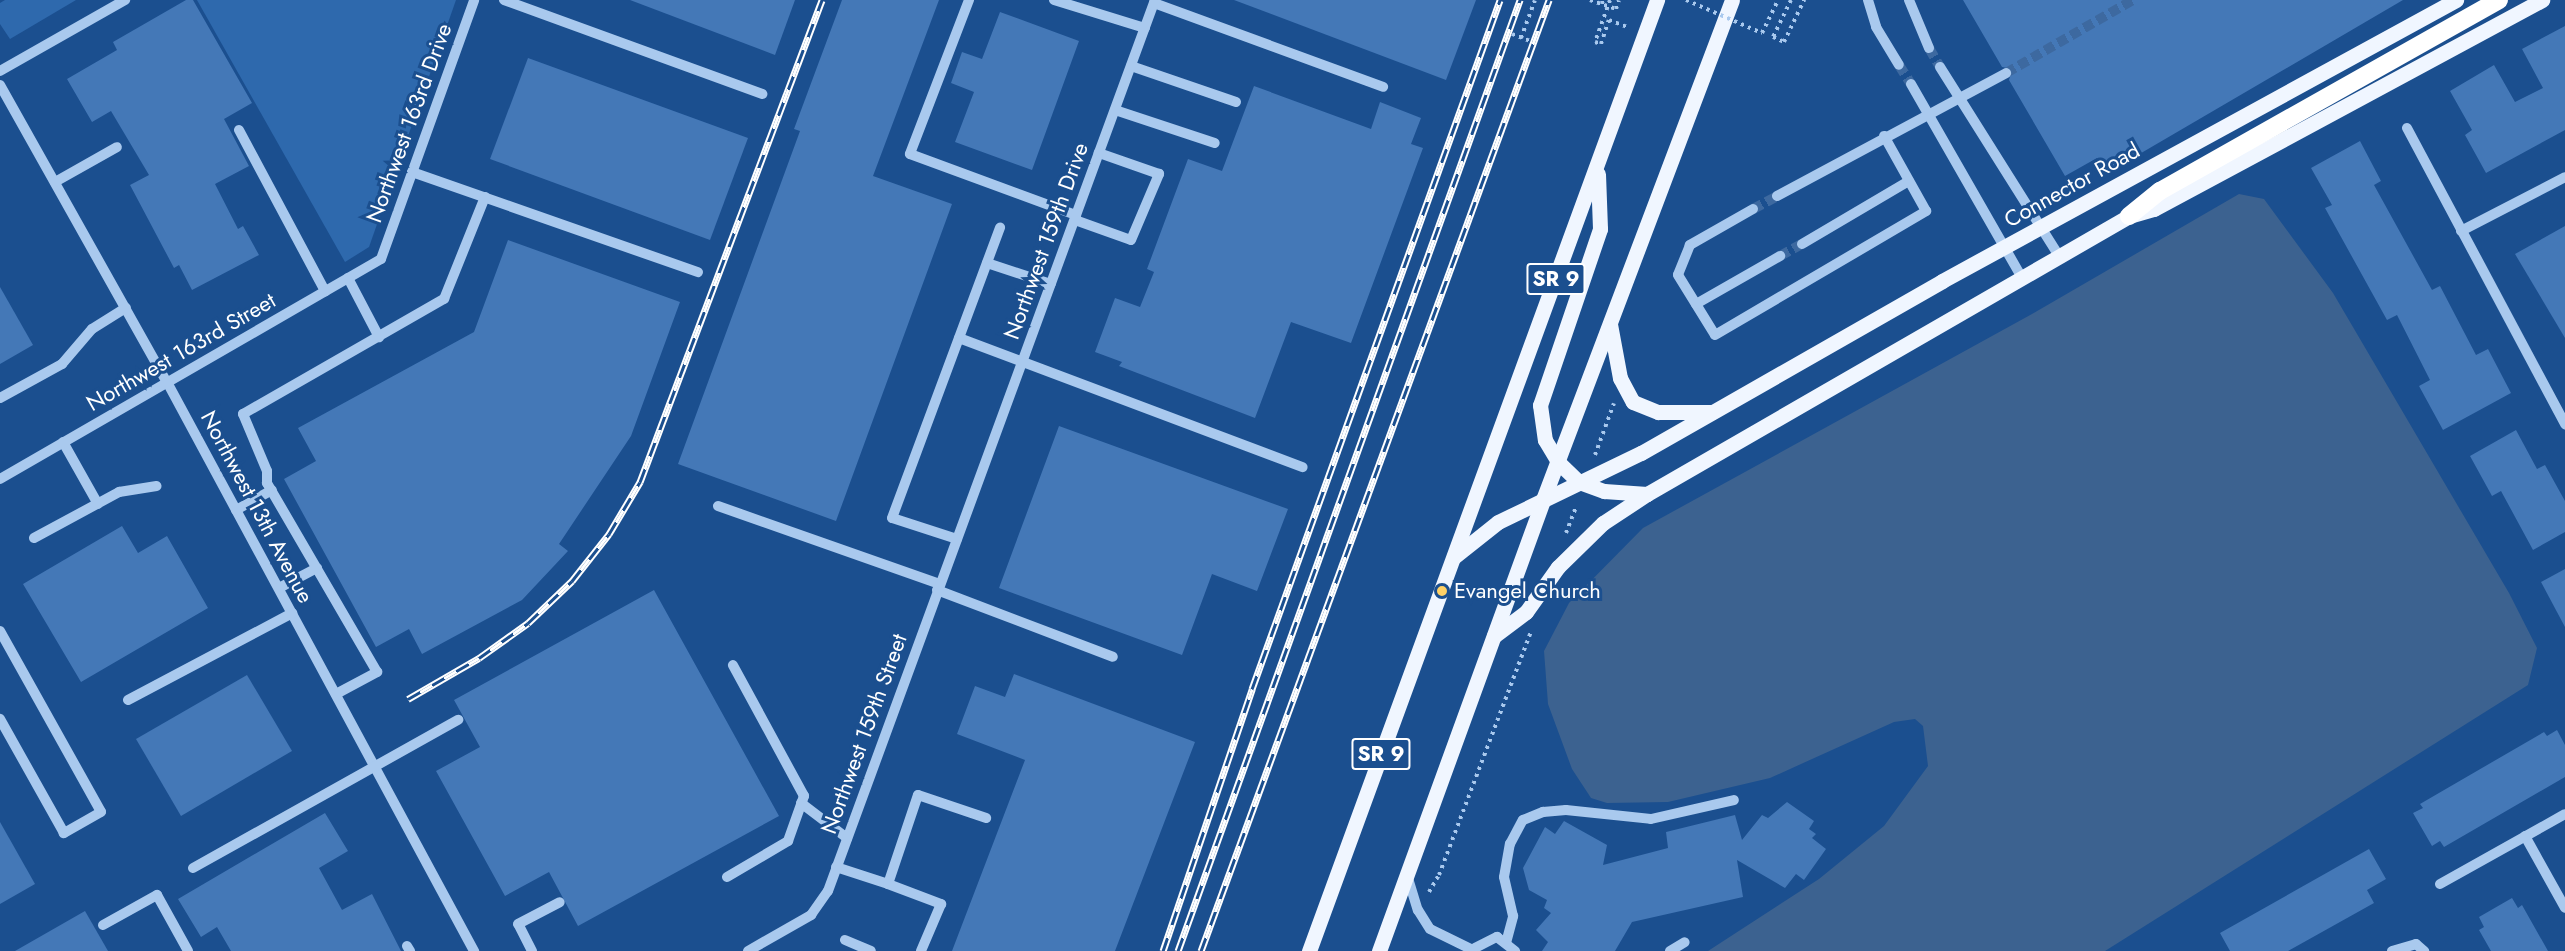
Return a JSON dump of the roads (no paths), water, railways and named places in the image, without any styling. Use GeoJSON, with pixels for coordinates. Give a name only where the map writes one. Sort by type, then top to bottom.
{"type":"FeatureCollection","features":[{"type":"Feature","properties":{"kind":"highway"},"geometry":{"type":"LineString","coordinates":[[2129,216],[2160,191],[2499,0]]}},
{"type":"Feature","properties":{"kind":"main road","name":"SR 9"},"geometry":{"type":"LineString","coordinates":[[1309,951],[1657,0]]}},
{"type":"Feature","properties":{"kind":"main road","name":"SR 9"},"geometry":{"type":"LineString","coordinates":[[1379,951],[1544,497],[1559,463],[1732,0]]}},
{"type":"Feature","properties":{"kind":"main road","name":"Connector Road"},"geometry":{"type":"LineString","coordinates":[[1454,558],[1498,522],[1544,497],[1641,453],[2005,247],[2456,0]]}},
{"type":"Feature","properties":{"kind":"main road"},"geometry":{"type":"LineString","coordinates":[[1494,636],[1526,612],[1558,567],[1603,523],[1647,494],[2129,216],[2154,209],[2542,0]]}},
{"type":"Feature","properties":{"kind":"main road"},"geometry":{"type":"LineString","coordinates":[[1597,165],[1600,229],[1540,405],[1545,440],[1559,463],[1579,482],[1604,491],[1647,494]]}},
{"type":"Feature","properties":{"kind":"main road"},"geometry":{"type":"LineString","coordinates":[[1610,324],[1620,378],[1633,402],[1658,412],[1712,412]]}},
{"type":"Feature","properties":{"kind":"street"},"geometry":{"type":"LineString","coordinates":[[0,71],[125,0]]}},
{"type":"Feature","properties":{"kind":"street","name":"Northwest 163rd Drive"},"geometry":{"type":"LineString","coordinates":[[381,259],[474,0]]}},
{"type":"Feature","properties":{"kind":"street"},"geometry":{"type":"LineString","coordinates":[[504,0],[762,94]]}},
{"type":"Feature","properties":{"kind":"street"},"geometry":{"type":"LineString","coordinates":[[969,0],[910,154],[1131,240],[1159,174],[1099,153]]}},
{"type":"Feature","properties":{"kind":"street"},"geometry":{"type":"LineString","coordinates":[[1054,0],[1145,28]]}},
{"type":"Feature","properties":{"kind":"street"},"geometry":{"type":"LineString","coordinates":[[1868,0],[1876,27],[1899,65]]}},
{"type":"Feature","properties":{"kind":"street"},"geometry":{"type":"LineString","coordinates":[[1909,0],[1929,48]]}},
{"type":"Feature","properties":{"kind":"street"},"geometry":{"type":"LineString","coordinates":[[1155,1],[1383,87]]}},
{"type":"Feature","properties":{"kind":"street","name":"Northwest 159th Drive"},"geometry":{"type":"LineString","coordinates":[[974,496],[1155,1]]}},
{"type":"Feature","properties":{"kind":"street"},"geometry":{"type":"LineString","coordinates":[[1131,66],[1236,102]]}},
{"type":"Feature","properties":{"kind":"street"},"geometry":{"type":"LineString","coordinates":[[1940,67],[2059,256]]}},
{"type":"Feature","properties":{"kind":"street"},"geometry":{"type":"LineString","coordinates":[[1777,196],[1884,136],[1961,99],[2006,73]]}},
{"type":"Feature","properties":{"kind":"street"},"geometry":{"type":"LineString","coordinates":[[1911,84],[2022,278]]}},
{"type":"Feature","properties":{"kind":"street","name":"Northwest 13th Avenue"},"geometry":{"type":"LineString","coordinates":[[0,85],[167,382],[474,951]]}},
{"type":"Feature","properties":{"kind":"street"},"geometry":{"type":"LineString","coordinates":[[1115,110],[1215,143]]}},
{"type":"Feature","properties":{"kind":"street"},"geometry":{"type":"LineString","coordinates":[[2407,128],[2565,424]]}},
{"type":"Feature","properties":{"kind":"street"},"geometry":{"type":"LineString","coordinates":[[239,130],[325,291]]}},
{"type":"Feature","properties":{"kind":"street"},"geometry":{"type":"LineString","coordinates":[[1753,209],[1690,245],[1678,275],[1714,335],[1926,212],[1884,136]]}},
{"type":"Feature","properties":{"kind":"street"},"geometry":{"type":"LineString","coordinates":[[55,182],[117,147]]}},
{"type":"Feature","properties":{"kind":"street"},"geometry":{"type":"LineString","coordinates":[[412,172],[698,272]]}},
{"type":"Feature","properties":{"kind":"street"},"geometry":{"type":"LineString","coordinates":[[2461,231],[2565,177]]}},
{"type":"Feature","properties":{"kind":"street"},"geometry":{"type":"LineString","coordinates":[[1802,244],[1909,181]]}},
{"type":"Feature","properties":{"kind":"street"},"geometry":{"type":"LineString","coordinates":[[336,694],[377,672],[272,490],[243,414],[444,299],[485,197]]}},
{"type":"Feature","properties":{"kind":"street"},"geometry":{"type":"LineString","coordinates":[[957,539],[892,518],[1000,227]]}},
{"type":"Feature","properties":{"kind":"street"},"geometry":{"type":"LineString","coordinates":[[1696,304],[1780,256]]}},
{"type":"Feature","properties":{"kind":"street","name":"Northwest 163rd Street"},"geometry":{"type":"LineString","coordinates":[[0,479],[381,259]]}},
{"type":"Feature","properties":{"kind":"street"},"geometry":{"type":"LineString","coordinates":[[987,262],[1052,284]]}},
{"type":"Feature","properties":{"kind":"street"},"geometry":{"type":"LineString","coordinates":[[348,278],[379,337]]}},
{"type":"Feature","properties":{"kind":"street"},"geometry":{"type":"LineString","coordinates":[[0,398],[62,364],[92,329],[126,308]]}},
{"type":"Feature","properties":{"kind":"street"},"geometry":{"type":"LineString","coordinates":[[959,338],[1023,360],[1303,467]]}},
{"type":"Feature","properties":{"kind":"street"},"geometry":{"type":"LineString","coordinates":[[63,442],[98,504]]}},
{"type":"Feature","properties":{"kind":"street"},"geometry":{"type":"LineString","coordinates":[[34,538],[119,492],[157,486]]}},
{"type":"Feature","properties":{"kind":"street"},"geometry":{"type":"LineString","coordinates":[[236,510],[272,490]]}},
{"type":"Feature","properties":{"kind":"street","name":"Northwest 159th Street"},"geometry":{"type":"LineString","coordinates":[[748,951],[767,946],[811,915],[828,891],[938,587],[974,496]]}},
{"type":"Feature","properties":{"kind":"street"},"geometry":{"type":"LineString","coordinates":[[718,506],[938,587],[1113,657]]}},
{"type":"Feature","properties":{"kind":"street"},"geometry":{"type":"LineString","coordinates":[[279,588],[317,568]]}},
{"type":"Feature","properties":{"kind":"street"},"geometry":{"type":"LineString","coordinates":[[128,700],[292,613]]}},
{"type":"Feature","properties":{"kind":"street"},"geometry":{"type":"LineString","coordinates":[[0,631],[101,812],[64,833],[0,719]]}},
{"type":"Feature","properties":{"kind":"street"},"geometry":{"type":"LineString","coordinates":[[727,877],[788,841],[804,796],[733,665]]}},
{"type":"Feature","properties":{"kind":"street"},"geometry":{"type":"LineString","coordinates":[[193,868],[458,720]]}},
{"type":"Feature","properties":{"kind":"street"},"geometry":{"type":"LineString","coordinates":[[888,884],[918,795],[986,818]]}},
{"type":"Feature","properties":{"kind":"street"},"geometry":{"type":"LineString","coordinates":[[1506,943],[1513,916],[1504,877],[1510,844],[1523,820],[1543,812],[1566,810],[1651,819],[1734,800]]}},
{"type":"Feature","properties":{"kind":"street"},"geometry":{"type":"LineString","coordinates":[[801,803],[847,838]]}},
{"type":"Feature","properties":{"kind":"street"},"geometry":{"type":"LineString","coordinates":[[2440,884],[2565,814]]}},
{"type":"Feature","properties":{"kind":"street"},"geometry":{"type":"LineString","coordinates":[[2525,836],[2565,908]]}},
{"type":"Feature","properties":{"kind":"street"},"geometry":{"type":"LineString","coordinates":[[836,867],[941,904],[921,951]]}},
{"type":"Feature","properties":{"kind":"street"},"geometry":{"type":"LineString","coordinates":[[1407,874],[1418,910],[1430,929],[1475,950],[1497,937],[1515,951]]}},
{"type":"Feature","properties":{"kind":"street"},"geometry":{"type":"LineString","coordinates":[[103,925],[157,895],[188,951]]}},
{"type":"Feature","properties":{"kind":"street"},"geometry":{"type":"LineString","coordinates":[[532,951],[519,924],[560,902]]}},
{"type":"Feature","properties":{"kind":"street"},"geometry":{"type":"LineString","coordinates":[[844,940],[871,951]]}},
{"type":"Feature","properties":{"kind":"street"},"geometry":{"type":"LineString","coordinates":[[1670,951],[1685,942]]}},
{"type":"Feature","properties":{"kind":"street"},"geometry":{"type":"LineString","coordinates":[[2392,951],[2415,944],[2424,951]]}},
{"type":"Feature","properties":{"kind":"tunnel"},"geometry":{"type":"LineString","coordinates":[[2006,73],[2133,0]]}},
{"type":"Feature","properties":{"kind":"tunnel"},"geometry":{"type":"LineString","coordinates":[[1929,48],[1940,67]]}},
{"type":"Feature","properties":{"kind":"tunnel"},"geometry":{"type":"LineString","coordinates":[[1899,65],[1911,84]]}},
{"type":"Feature","properties":{"kind":"tunnel"},"geometry":{"type":"LineString","coordinates":[[1753,209],[1777,196]]}},
{"type":"Feature","properties":{"kind":"tunnel"},"geometry":{"type":"LineString","coordinates":[[1780,256],[1802,244]]}},
{"type":"Feature","properties":{"kind":"railway"},"geometry":{"type":"LineString","coordinates":[[408,699],[479,658],[528,623],[572,581],[609,534],[640,482],[822,0]]}},
{"type":"Feature","properties":{"kind":"railway"},"geometry":{"type":"LineString","coordinates":[[1163,951],[1252,689],[1500,0]]}},
{"type":"Feature","properties":{"kind":"railway"},"geometry":{"type":"LineString","coordinates":[[1178,951],[1520,0]]}},
{"type":"Feature","properties":{"kind":"railway"},"geometry":{"type":"LineString","coordinates":[[1201,951],[1549,0]]}},
{"type":"Feature","properties":{"kind":"place","name":"Evangel Church"},"geometry":{"type":"Point","coordinates":[1442,591]}}]}
